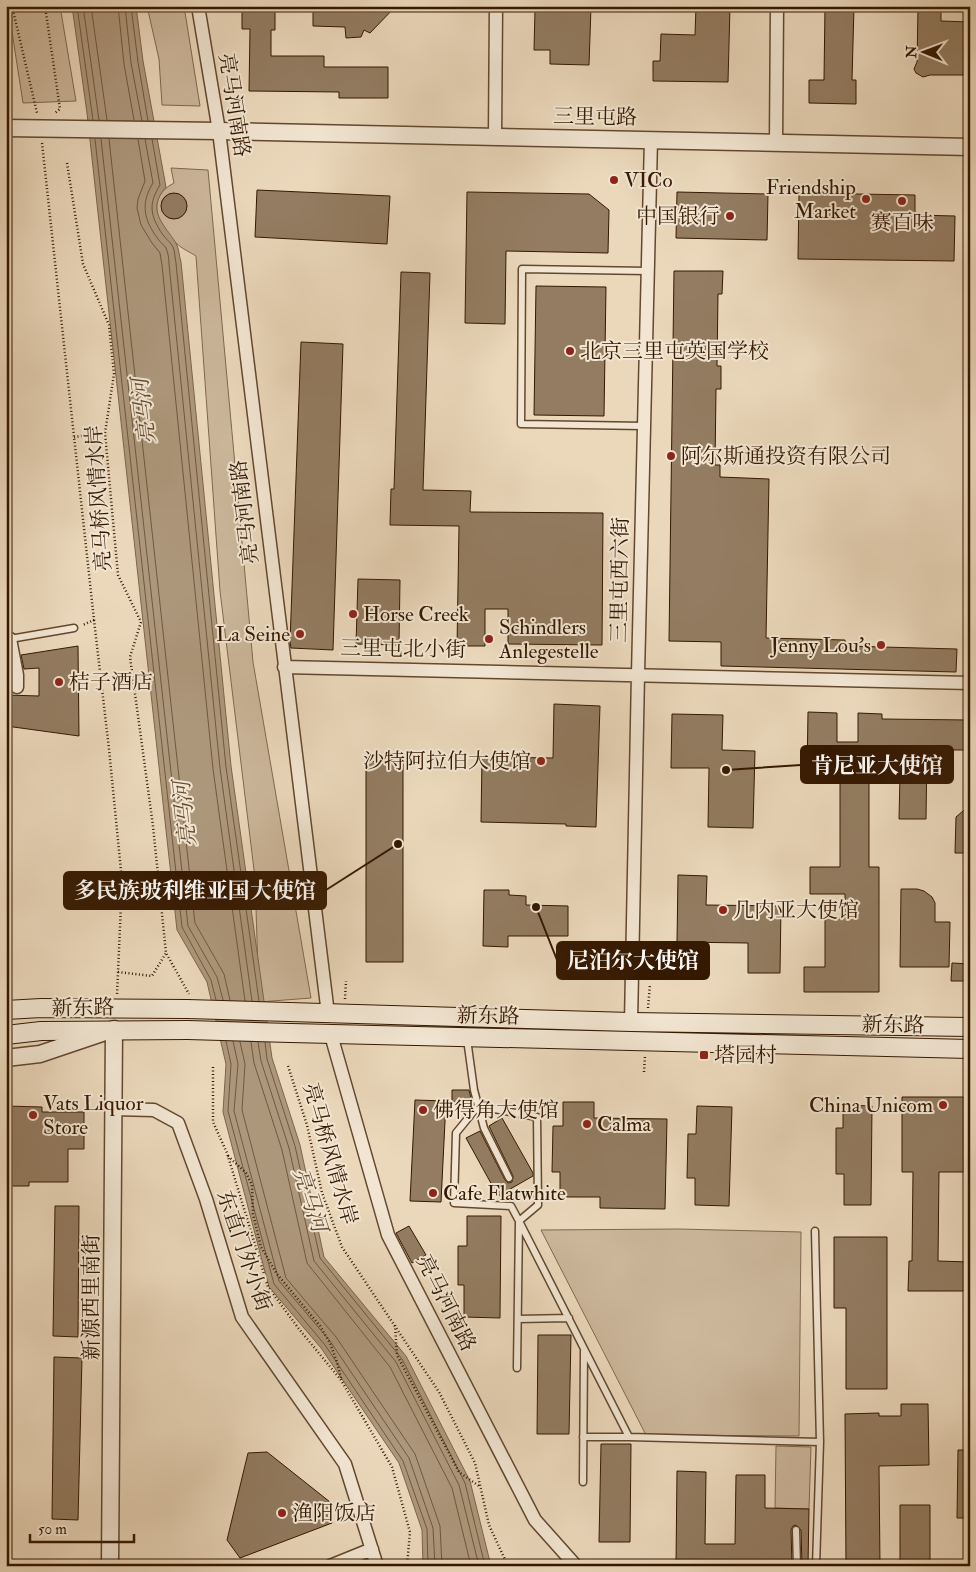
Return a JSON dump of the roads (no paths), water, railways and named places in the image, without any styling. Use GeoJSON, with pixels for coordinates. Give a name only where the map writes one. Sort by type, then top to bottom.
{"type":"FeatureCollection","features":[{"type":"Feature","properties":{"kind":"main road","name":"新东路"},"geometry":{"type":"LineString","coordinates":[[6,1010],[190,1006],[328,1014],[631,1022],[970,1027]]}},
{"type":"Feature","properties":{"kind":"main road","name":"新东路"},"geometry":{"type":"LineString","coordinates":[[6,1035],[41,1030],[188,1030],[331,1035],[970,1049]]}},
{"type":"Feature","properties":{"kind":"street","name":"亮马河南路"},"geometry":{"type":"LineString","coordinates":[[198,6],[219,131],[328,1014]]}},
{"type":"Feature","properties":{"kind":"street"},"geometry":{"type":"LineString","coordinates":[[496,6],[496,137]]}},
{"type":"Feature","properties":{"kind":"street"},"geometry":{"type":"LineString","coordinates":[[776,6],[776,143]]}},
{"type":"Feature","properties":{"kind":"street","name":"三里屯路"},"geometry":{"type":"LineString","coordinates":[[6,128],[970,147]]}},
{"type":"Feature","properties":{"kind":"street","name":"三里屯西六街"},"geometry":{"type":"LineString","coordinates":[[631,1022],[651,140]]}},
{"type":"Feature","properties":{"kind":"street"},"geometry":{"type":"LineString","coordinates":[[8,640],[17,674],[17,688]]}},
{"type":"Feature","properties":{"kind":"street","name":"三里屯北小街"},"geometry":{"type":"LineString","coordinates":[[284,667],[970,683]]}},
{"type":"Feature","properties":{"kind":"street"},"geometry":{"type":"LineString","coordinates":[[6,1058],[40,1054],[114,1029]]}},
{"type":"Feature","properties":{"kind":"street","name":"新源西里南街"},"geometry":{"type":"LineString","coordinates":[[110,1566],[114,1029]]}},
{"type":"Feature","properties":{"kind":"street","name":"亮马河南路"},"geometry":{"type":"LineString","coordinates":[[331,1035],[388,1236],[535,1520],[576,1566]]}},
{"type":"Feature","properties":{"kind":"street","name":"东直门外小街"},"geometry":{"type":"LineString","coordinates":[[114,1109],[154,1110],[178,1122],[206,1199],[242,1317],[345,1464],[377,1566]]}},
{"type":"Feature","properties":{"kind":"street"},"geometry":{"type":"LineString","coordinates":[[330,1566],[372,1550]]}},
{"type":"Feature","properties":{"kind":"lane"},"geometry":{"type":"LineString","coordinates":[[644,426],[521,424],[522,269],[648,271]]}},
{"type":"Feature","properties":{"kind":"lane"},"geometry":{"type":"LineString","coordinates":[[8,640],[74,628]]}},
{"type":"Feature","properties":{"kind":"lane"},"geometry":{"type":"LineString","coordinates":[[467,1038],[478,1106],[484,1128],[509,1178]]}},
{"type":"Feature","properties":{"kind":"lane"},"geometry":{"type":"LineString","coordinates":[[478,1106],[456,1133],[454,1203],[511,1206],[630,1437]]}},
{"type":"Feature","properties":{"kind":"lane"},"geometry":{"type":"LineString","coordinates":[[478,1106],[537,1117],[538,1205],[519,1221],[517,1368]]}},
{"type":"Feature","properties":{"kind":"lane"},"geometry":{"type":"LineString","coordinates":[[815,1231],[820,1442],[816,1566]]}},
{"type":"Feature","properties":{"kind":"lane"},"geometry":{"type":"LineString","coordinates":[[518,1319],[569,1318]]}},
{"type":"Feature","properties":{"kind":"lane"},"geometry":{"type":"LineString","coordinates":[[583,1482],[584,1349]]}},
{"type":"Feature","properties":{"kind":"lane"},"geometry":{"type":"LineString","coordinates":[[583,1437],[820,1442]]}},
{"type":"Feature","properties":{"kind":"lane"},"geometry":{"type":"LineString","coordinates":[[796,1530],[797,1566]]}},
{"type":"Feature","properties":{"kind":"water","name":"亮马河"},"geometry":{"type":"Polygon","coordinates":[[[72,6],[136,6],[143,61],[166,187],[160,195],[157,210],[162,223],[177,245],[181,262],[231,766],[272,1058],[300,1145],[324,1257],[406,1356],[470,1481],[491,1566],[423,1566],[422,1530],[399,1463],[321,1348],[269,1287],[223,1112],[226,1064],[207,982],[177,930],[87,113],[72,6]]]}},
{"type":"Feature","properties":{"kind":"place","name":"VICo"},"geometry":{"type":"Point","coordinates":[614,180]}},
{"type":"Feature","properties":{"kind":"place","name":"Friendship Market"},"geometry":{"type":"Point","coordinates":[866,199]}},
{"type":"Feature","properties":{"kind":"place","name":"赛百味"},"geometry":{"type":"Point","coordinates":[902,201]}},
{"type":"Feature","properties":{"kind":"place","name":"中国银行"},"geometry":{"type":"Point","coordinates":[730,216]}},
{"type":"Feature","properties":{"kind":"place","name":"北京三里屯英国学校"},"geometry":{"type":"Point","coordinates":[570,351]}},
{"type":"Feature","properties":{"kind":"place","name":"阿尔斯通投资有限公司"},"geometry":{"type":"Point","coordinates":[671,456]}},
{"type":"Feature","properties":{"kind":"place","name":"Horse Creek"},"geometry":{"type":"Point","coordinates":[353,614]}},
{"type":"Feature","properties":{"kind":"place","name":"La Seine"},"geometry":{"type":"Point","coordinates":[300,634]}},
{"type":"Feature","properties":{"kind":"place","name":"Schindlers Anlegestelle"},"geometry":{"type":"Point","coordinates":[489,639]}},
{"type":"Feature","properties":{"kind":"place","name":"Jenny Lou's"},"geometry":{"type":"Point","coordinates":[881,645]}},
{"type":"Feature","properties":{"kind":"place","name":"桔子酒店"},"geometry":{"type":"Point","coordinates":[59,682]}},
{"type":"Feature","properties":{"kind":"place","name":"沙特阿拉伯大使馆"},"geometry":{"type":"Point","coordinates":[541,761]}},
{"type":"Feature","properties":{"kind":"place","name":"肯尼亚大使馆"},"geometry":{"type":"Point","coordinates":[726,770]}},
{"type":"Feature","properties":{"kind":"place","name":"多民族玻利维亚国大使馆"},"geometry":{"type":"Point","coordinates":[398,844]}},
{"type":"Feature","properties":{"kind":"place","name":"尼泊尔大使馆"},"geometry":{"type":"Point","coordinates":[536,907]}},
{"type":"Feature","properties":{"kind":"place","name":"几内亚大使馆"},"geometry":{"type":"Point","coordinates":[723,910]}},
{"type":"Feature","properties":{"kind":"place","name":"塔园村"},"geometry":{"type":"Point","coordinates":[704,1055]}},
{"type":"Feature","properties":{"kind":"place","name":"China Unicom"},"geometry":{"type":"Point","coordinates":[943,1105]}},
{"type":"Feature","properties":{"kind":"place","name":"佛得角大使馆"},"geometry":{"type":"Point","coordinates":[423,1110]}},
{"type":"Feature","properties":{"kind":"place","name":"Vats Liquor Store"},"geometry":{"type":"Point","coordinates":[33,1115]}},
{"type":"Feature","properties":{"kind":"place","name":"Calma"},"geometry":{"type":"Point","coordinates":[587,1124]}},
{"type":"Feature","properties":{"kind":"place","name":"Cafe Flatwhite"},"geometry":{"type":"Point","coordinates":[433,1193]}},
{"type":"Feature","properties":{"kind":"place","name":"渔阳饭店"},"geometry":{"type":"Point","coordinates":[282,1513]}}]}
